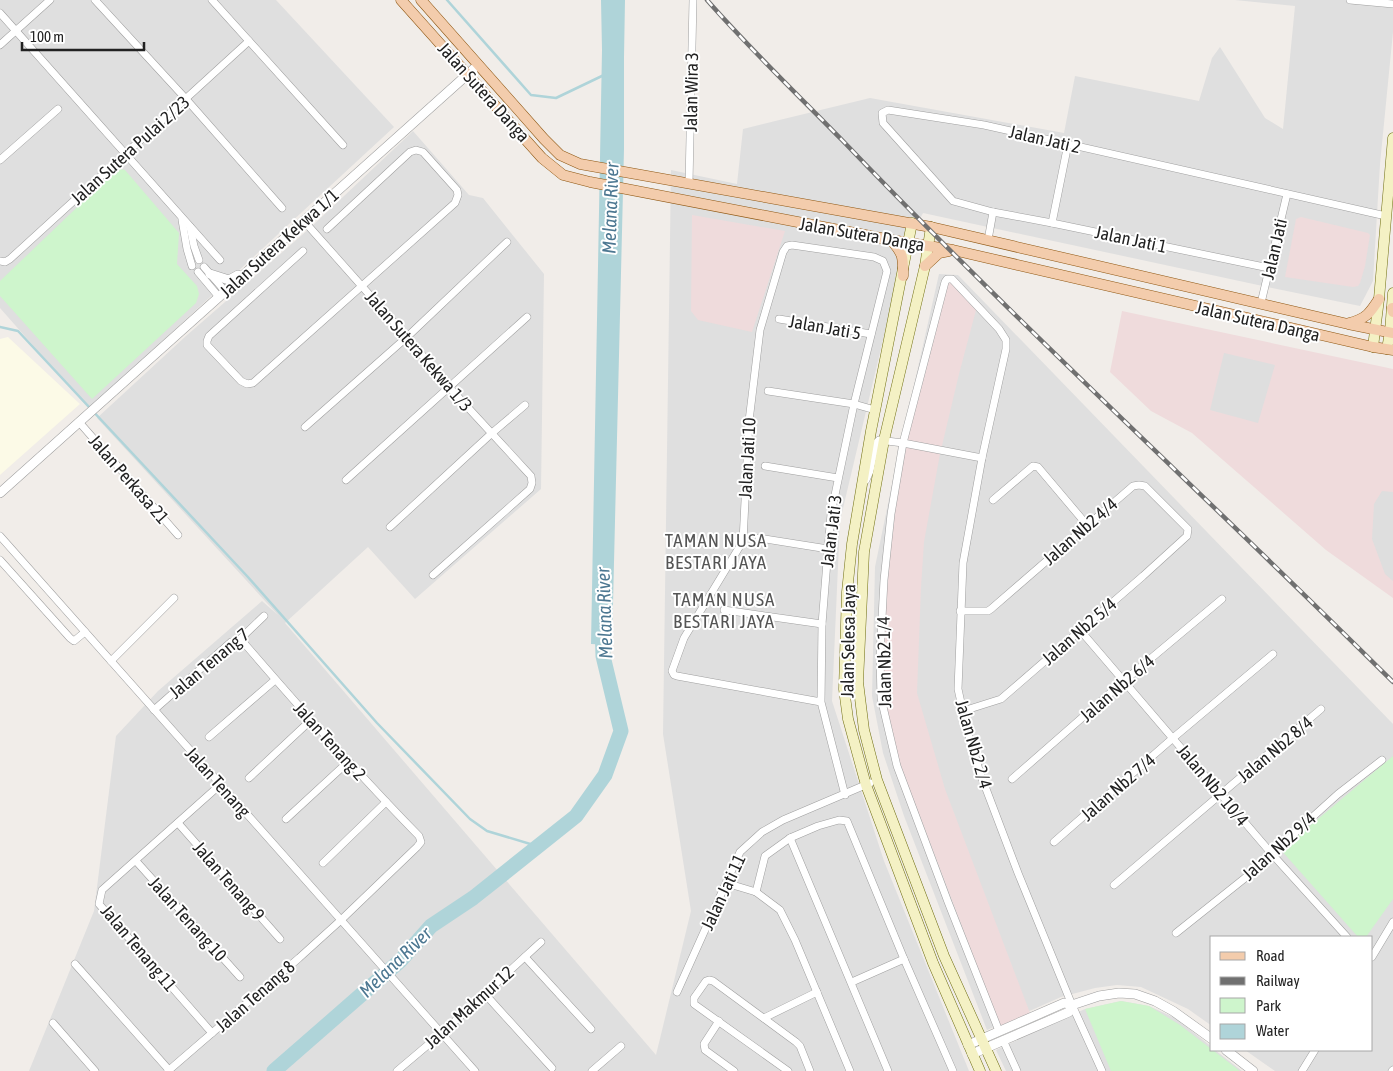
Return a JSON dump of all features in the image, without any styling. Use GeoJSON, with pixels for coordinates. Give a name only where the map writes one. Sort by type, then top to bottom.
{"type":"FeatureCollection","features":[{"type":"Feature","properties":{"kind":"main road","name":"Jalan Sutera Danga"},"geometry":{"type":"LineString","coordinates":[[401,0],[542,158],[563,175],[636,192],[953,250],[1390,350]]}},
{"type":"Feature","properties":{"kind":"main road","name":"Jalan Sutera Danga"},"geometry":{"type":"LineString","coordinates":[[421,0],[544,139],[560,154],[580,164],[912,223],[1391,333]]}},
{"type":"Feature","properties":{"kind":"main road"},"geometry":{"type":"LineString","coordinates":[[1374,347],[1393,138]]}},
{"type":"Feature","properties":{"kind":"main road","name":"Jalan Selesa Jaya"},"geometry":{"type":"LineString","coordinates":[[912,223],[875,410],[852,544],[848,582],[844,689],[848,719],[866,785],[933,963],[980,1071]]}},
{"type":"Feature","properties":{"kind":"main road","name":"Jalan Selesa Jaya"},"geometry":{"type":"LineString","coordinates":[[931,227],[925,266],[884,440],[864,552],[858,682],[864,730],[877,780],[944,956],[996,1071]]}},
{"type":"Feature","properties":{"kind":"main road"},"geometry":{"type":"LineString","coordinates":[[891,240],[902,254],[902,276]]}},
{"type":"Feature","properties":{"kind":"main road"},"geometry":{"type":"LineString","coordinates":[[925,266],[939,254],[953,250]]}},
{"type":"Feature","properties":{"kind":"main road"},"geometry":{"type":"LineString","coordinates":[[1390,350],[1393,293]]}},
{"type":"Feature","properties":{"kind":"main road"},"geometry":{"type":"LineString","coordinates":[[1348,324],[1361,320],[1371,312],[1379,298]]}},
{"type":"Feature","properties":{"kind":"street"},"geometry":{"type":"LineString","coordinates":[[0,45],[50,0]]}},
{"type":"Feature","properties":{"kind":"street"},"geometry":{"type":"LineString","coordinates":[[95,0],[282,208]]}},
{"type":"Feature","properties":{"kind":"street"},"geometry":{"type":"LineString","coordinates":[[212,0],[343,145]]}},
{"type":"Feature","properties":{"kind":"street","name":"Jalan Wira 3"},"geometry":{"type":"LineString","coordinates":[[689,183],[693,0]]}},
{"type":"Feature","properties":{"kind":"street"},"geometry":{"type":"LineString","coordinates":[[1350,0],[1393,4]]}},
{"type":"Feature","properties":{"kind":"street"},"geometry":{"type":"LineString","coordinates":[[0,13],[220,260]]}},
{"type":"Feature","properties":{"kind":"street","name":"Jalan Sutera Pulai 2/23"},"geometry":{"type":"LineString","coordinates":[[0,261],[5,262],[10,259],[249,41]]}},
{"type":"Feature","properties":{"kind":"street","name":"Jalan Sutera Kekwa 1/1"},"geometry":{"type":"LineString","coordinates":[[0,493],[478,65]]}},
{"type":"Feature","properties":{"kind":"street"},"geometry":{"type":"LineString","coordinates":[[0,160],[58,108]]}},
{"type":"Feature","properties":{"kind":"street","name":"Jalan Jati 2"},"geometry":{"type":"LineString","coordinates":[[993,212],[953,201],[883,122],[882,113],[888,110],[984,125],[1386,216]]}},
{"type":"Feature","properties":{"kind":"street"},"geometry":{"type":"LineString","coordinates":[[1052,223],[1068,144]]}},
{"type":"Feature","properties":{"kind":"street"},"geometry":{"type":"LineString","coordinates":[[303,251],[209,336],[207,345],[241,381],[247,384],[253,383],[455,203],[458,195],[457,190],[423,152],[416,150],[410,152],[327,229]]}},
{"type":"Feature","properties":{"kind":"street","name":"Jalan Jati"},"geometry":{"type":"LineString","coordinates":[[1261,304],[1287,194]]}},
{"type":"Feature","properties":{"kind":"street"},"geometry":{"type":"LineString","coordinates":[[988,240],[993,212]]}},
{"type":"Feature","properties":{"kind":"street","name":"Jalan Jati 1"},"geometry":{"type":"LineString","coordinates":[[993,212],[1269,268]]}},
{"type":"Feature","properties":{"kind":"street"},"geometry":{"type":"LineString","coordinates":[[182,218],[192,266]]}},
{"type":"Feature","properties":{"kind":"street","name":"Jalan Sutera Kekwa 1/3"},"geometry":{"type":"LineString","coordinates":[[304,221],[449,387],[531,476],[532,483],[530,489],[433,575]]}},
{"type":"Feature","properties":{"kind":"street"},"geometry":{"type":"LineString","coordinates":[[190,227],[199,260]]}},
{"type":"Feature","properties":{"kind":"street"},"geometry":{"type":"LineString","coordinates":[[305,427],[407,337],[508,242]]}},
{"type":"Feature","properties":{"kind":"street","name":"Jalan Jati 10"},"geometry":{"type":"LineString","coordinates":[[821,702],[677,676],[672,671],[684,638],[743,541],[749,421],[760,330],[782,252],[787,246],[792,245],[874,257],[883,261],[887,271]]}},
{"type":"Feature","properties":{"kind":"street"},"geometry":{"type":"LineString","coordinates":[[207,270],[229,280],[248,271]]}},
{"type":"Feature","properties":{"kind":"street"},"geometry":{"type":"LineString","coordinates":[[207,270],[222,294]]}},
{"type":"Feature","properties":{"kind":"street","name":"Jalan Jati 3"},"geometry":{"type":"LineString","coordinates":[[845,794],[821,702],[822,624],[828,549],[831,514],[838,478],[887,271]]}},
{"type":"Feature","properties":{"kind":"street"},"geometry":{"type":"LineString","coordinates":[[198,272],[222,294]]}},
{"type":"Feature","properties":{"kind":"street","name":"Jalan Nb2 1/4"},"geometry":{"type":"LineString","coordinates":[[1006,340],[952,279],[947,279],[903,443],[891,514],[884,580],[880,656],[881,698],[897,766],[948,902],[1001,1036],[1017,1071]]}},
{"type":"Feature","properties":{"kind":"street"},"geometry":{"type":"LineString","coordinates":[[346,480],[527,317]]}},
{"type":"Feature","properties":{"kind":"street","name":"Jalan Jati 5"},"geometry":{"type":"LineString","coordinates":[[779,319],[871,334]]}},
{"type":"Feature","properties":{"kind":"street","name":"Jalan Nb2 2/4"},"geometry":{"type":"LineString","coordinates":[[1006,340],[1006,349],[982,458],[962,563],[958,689],[967,730],[980,772],[1018,873],[1072,1005],[1102,1071]]}},
{"type":"Feature","properties":{"kind":"street"},"geometry":{"type":"LineString","coordinates":[[768,391],[854,404],[875,410]]}},
{"type":"Feature","properties":{"kind":"street"},"geometry":{"type":"LineString","coordinates":[[390,527],[525,405]]}},
{"type":"Feature","properties":{"kind":"street","name":"Jalan Perkasa 21"},"geometry":{"type":"LineString","coordinates":[[79,422],[178,536]]}},
{"type":"Feature","properties":{"kind":"street"},"geometry":{"type":"LineString","coordinates":[[861,490],[870,471],[876,443],[879,440],[982,458]]}},
{"type":"Feature","properties":{"kind":"street"},"geometry":{"type":"LineString","coordinates":[[765,466],[838,478]]}},
{"type":"Feature","properties":{"kind":"street"},"geometry":{"type":"LineString","coordinates":[[993,500],[1033,466],[1038,467],[1087,525]]}},
{"type":"Feature","properties":{"kind":"street","name":"Jalan Nb2 4/4"},"geometry":{"type":"LineString","coordinates":[[960,611],[991,609],[1134,486],[1145,486],[1187,527],[1186,536]]}},
{"type":"Feature","properties":{"kind":"street","name":"Jalan Tenang"},"geometry":{"type":"LineString","coordinates":[[0,536],[475,1071]]}},
{"type":"Feature","properties":{"kind":"street","name":"Jalan Nb2 5/4"},"geometry":{"type":"LineString","coordinates":[[963,711],[1001,699],[1186,536]]}},
{"type":"Feature","properties":{"kind":"street"},"geometry":{"type":"LineString","coordinates":[[759,538],[828,549]]}},
{"type":"Feature","properties":{"kind":"street"},"geometry":{"type":"LineString","coordinates":[[0,560],[70,638],[74,641],[86,632]]}},
{"type":"Feature","properties":{"kind":"street"},"geometry":{"type":"LineString","coordinates":[[111,661],[174,598]]}},
{"type":"Feature","properties":{"kind":"street","name":"Jalan Nb2 6/4"},"geometry":{"type":"LineString","coordinates":[[1012,779],[1124,681],[1222,599]]}},
{"type":"Feature","properties":{"kind":"street"},"geometry":{"type":"LineString","coordinates":[[724,610],[822,624]]}},
{"type":"Feature","properties":{"kind":"street","name":"Jalan Tenang 7"},"geometry":{"type":"LineString","coordinates":[[154,710],[231,642],[238,640],[264,616]]}},
{"type":"Feature","properties":{"kind":"street","name":"Jalan Nb2 10/4"},"geometry":{"type":"LineString","coordinates":[[1080,630],[1271,853],[1346,936]]}},
{"type":"Feature","properties":{"kind":"street","name":"Jalan Tenang 2"},"geometry":{"type":"LineString","coordinates":[[238,640],[244,643],[311,720],[419,836],[421,842]]}},
{"type":"Feature","properties":{"kind":"street","name":"Jalan Nb2 7/4"},"geometry":{"type":"LineString","coordinates":[[1054,842],[1273,654]]}},
{"type":"Feature","properties":{"kind":"street"},"geometry":{"type":"LineString","coordinates":[[209,737],[275,680]]}},
{"type":"Feature","properties":{"kind":"street","name":"Jalan Nb2 8/4"},"geometry":{"type":"LineString","coordinates":[[1114,884],[1321,709]]}},
{"type":"Feature","properties":{"kind":"street"},"geometry":{"type":"LineString","coordinates":[[248,778],[311,720]]}},
{"type":"Feature","properties":{"kind":"street","name":"Jalan Nb2 9/4"},"geometry":{"type":"LineString","coordinates":[[1176,933],[1245,878],[1338,794],[1382,760]]}},
{"type":"Feature","properties":{"kind":"street"},"geometry":{"type":"LineString","coordinates":[[286,818],[349,761]]}},
{"type":"Feature","properties":{"kind":"street","name":"Jalan Jati 11"},"geometry":{"type":"LineString","coordinates":[[677,992],[740,852],[762,832],[783,820],[877,780]]}},
{"type":"Feature","properties":{"kind":"street","name":"Jalan Tenang 11"},"geometry":{"type":"LineString","coordinates":[[212,1033],[99,904],[102,890],[221,784]]}},
{"type":"Feature","properties":{"kind":"street"},"geometry":{"type":"LineString","coordinates":[[323,863],[386,802]]}},
{"type":"Feature","properties":{"kind":"street"},"geometry":{"type":"LineString","coordinates":[[756,892],[765,856],[790,838],[818,826],[839,820],[847,821],[953,1071]]}},
{"type":"Feature","properties":{"kind":"street","name":"Jalan Tenang 9"},"geometry":{"type":"LineString","coordinates":[[178,823],[280,939]]}},
{"type":"Feature","properties":{"kind":"street"},"geometry":{"type":"LineString","coordinates":[[790,838],[888,1071]]}},
{"type":"Feature","properties":{"kind":"street","name":"Jalan Tenang 8"},"geometry":{"type":"LineString","coordinates":[[168,1070],[257,995],[341,920],[421,842]]}},
{"type":"Feature","properties":{"kind":"street","name":"Jalan Tenang 10"},"geometry":{"type":"LineString","coordinates":[[136,861],[240,977]]}},
{"type":"Feature","properties":{"kind":"street"},"geometry":{"type":"LineString","coordinates":[[726,883],[756,892],[780,910],[795,940],[850,1071]]}},
{"type":"Feature","properties":{"kind":"street"},"geometry":{"type":"LineString","coordinates":[[1373,955],[1393,922]]}},
{"type":"Feature","properties":{"kind":"street","name":"Jalan Makmur 12"},"geometry":{"type":"LineString","coordinates":[[397,1071],[442,1033],[541,942]]}},
{"type":"Feature","properties":{"kind":"street"},"geometry":{"type":"LineString","coordinates":[[525,957],[591,1029]]}},
{"type":"Feature","properties":{"kind":"street"},"geometry":{"type":"LineString","coordinates":[[852,982],[904,959]]}},
{"type":"Feature","properties":{"kind":"street"},"geometry":{"type":"LineString","coordinates":[[76,964],[168,1070]]}},
{"type":"Feature","properties":{"kind":"street"},"geometry":{"type":"LineString","coordinates":[[788,1071],[694,1004],[694,998],[706,981],[713,981],[800,1046],[810,1071]]}},
{"type":"Feature","properties":{"kind":"street"},"geometry":{"type":"LineString","coordinates":[[764,1018],[817,992]]}},
{"type":"Feature","properties":{"kind":"street"},"geometry":{"type":"LineString","coordinates":[[970,1049],[1069,1012],[1072,1005],[1099,996],[1119,993],[1136,994],[1155,1001],[1173,1011],[1210,1038]]}},
{"type":"Feature","properties":{"kind":"street"},"geometry":{"type":"LineString","coordinates":[[485,994],[552,1068]]}},
{"type":"Feature","properties":{"kind":"street"},"geometry":{"type":"LineString","coordinates":[[718,1021],[704,1047],[705,1050],[734,1071]]}},
{"type":"Feature","properties":{"kind":"street"},"geometry":{"type":"LineString","coordinates":[[53,1023],[95,1071]]}},
{"type":"Feature","properties":{"kind":"street"},"geometry":{"type":"LineString","coordinates":[[592,1071],[621,1046]]}},
{"type":"Feature","properties":{"kind":"street"},"geometry":{"type":"LineString","coordinates":[[1227,1051],[1254,1071]]}},
{"type":"Feature","properties":{"kind":"street"},"geometry":{"type":"LineString","coordinates":[[1302,1071],[1314,1051]]}},
{"type":"Feature","properties":{"kind":"shaded area"},"geometry":{"type":"Polygon","coordinates":[[[0,0],[276,0],[394,127],[89,409],[0,308],[0,0]]]}},
{"type":"Feature","properties":{"kind":"shaded area"},"geometry":{"type":"Polygon","coordinates":[[[1235,0],[1393,0],[1393,32],[1380,164],[1373,281],[1360,306],[923,213],[905,247],[840,521],[832,701],[884,861],[969,1071],[29,1071],[94,911],[116,736],[158,691],[262,601],[278,615],[97,418],[186,336],[310,228],[413,131],[469,195],[483,198],[544,274],[541,489],[415,599],[368,547],[285,623],[656,1055],[691,911],[663,734],[671,170],[737,184],[743,129],[870,98],[1064,133],[1075,76],[1199,101],[1212,58],[1220,47],[1265,118],[1283,129],[1295,6],[1235,0]]]}},
{"type":"Feature","properties":{"kind":"shaded area"},"geometry":{"type":"Polygon","coordinates":[[[692,215],[785,231],[752,332],[698,320],[691,311],[692,215]]]}},
{"type":"Feature","properties":{"kind":"shaded area"},"geometry":{"type":"Polygon","coordinates":[[[1301,217],[1370,235],[1365,266],[1358,286],[1353,287],[1285,277],[1296,219],[1301,217]]]}},
{"type":"Feature","properties":{"kind":"shaded area"},"geometry":{"type":"Polygon","coordinates":[[[939,274],[958,275],[1393,724],[1393,1071],[1275,1071],[1246,1051],[1373,1051],[1373,936],[1210,936],[1210,1025],[1188,1009],[1141,987],[1117,985],[1095,988],[1061,997],[987,1030],[904,816],[883,753],[872,696],[875,567],[939,274]]]}},
{"type":"Feature","properties":{"kind":"shaded area"},"geometry":{"type":"Polygon","coordinates":[[[948,282],[976,310],[940,454],[924,542],[917,693],[945,789],[1030,1013],[1000,1026],[900,764],[883,695],[887,578],[894,514],[907,440],[948,282]]]}},
{"type":"Feature","properties":{"kind":"shaded area"},"geometry":{"type":"Polygon","coordinates":[[[1122,311],[1393,369],[1393,598],[1326,550],[1192,433],[1151,411],[1110,372],[1122,311]]]}},
{"type":"Feature","properties":{"kind":"shaded area"},"geometry":{"type":"Polygon","coordinates":[[[8,337],[80,404],[0,475],[0,339],[8,337]]]}},
{"type":"Feature","properties":{"kind":"shaded area"},"geometry":{"type":"Polygon","coordinates":[[[1224,353],[1275,365],[1258,423],[1210,410],[1224,353]]]}},
{"type":"Feature","properties":{"kind":"shaded area"},"geometry":{"type":"Polygon","coordinates":[[[1382,491],[1393,492],[1393,581],[1385,574],[1372,539],[1374,504],[1382,491]]]}},
{"type":"Feature","properties":{"kind":"shaded area"},"geometry":{"type":"Polygon","coordinates":[[[1121,1001],[1149,1006],[1175,1018],[1210,1045],[1210,1051],[1216,1051],[1242,1071],[1006,1071],[996,1050],[1085,1009],[1121,1001]]]}},
{"type":"Feature","properties":{"kind":"green space"},"geometry":{"type":"Polygon","coordinates":[[[125,170],[179,233],[177,264],[197,286],[199,294],[196,303],[92,399],[0,296],[0,281],[115,171],[125,170]]]}},
{"type":"Feature","properties":{"kind":"green space"},"geometry":{"type":"Polygon","coordinates":[[[1393,756],[1393,899],[1367,936],[1357,936],[1281,850],[1393,756]]]}},
{"type":"Feature","properties":{"kind":"green space"},"geometry":{"type":"Polygon","coordinates":[[[1121,1001],[1149,1006],[1180,1025],[1210,1048],[1210,1051],[1214,1051],[1240,1071],[1111,1071],[1085,1009],[1121,1001]]]}},
{"type":"Feature","properties":{"kind":"water"},"geometry":{"type":"Polygon","coordinates":[[[601,0],[625,0],[624,149],[612,645],[591,644],[602,50],[601,0]]]}},
{"type":"Feature","properties":{"kind":"waterway"},"geometry":{"type":"LineString","coordinates":[[447,0],[531,95],[556,98],[604,75]]}},
{"type":"Feature","properties":{"kind":"waterway"},"geometry":{"type":"LineString","coordinates":[[0,327],[18,331],[247,576],[377,723],[470,819],[487,831],[537,846]]}},
{"type":"Feature","properties":{"kind":"waterway","name":"Melana River"},"geometry":{"type":"LineString","coordinates":[[274,1071],[401,960],[431,926],[473,898],[576,816],[605,775],[621,731],[603,656],[602,626]]}},
{"type":"Feature","properties":{"kind":"railway"},"geometry":{"type":"LineString","coordinates":[[707,0],[756,53],[977,278],[1393,682]]}},
{"type":"Feature","properties":{"kind":"district","name":"TAMAN NUSA BESTARI JAYA"},"geometry":{"type":"Point","coordinates":[716,551]}},
{"type":"Feature","properties":{"kind":"district","name":"TAMAN NUSA BESTARI JAYA"},"geometry":{"type":"Point","coordinates":[724,610]}}]}
